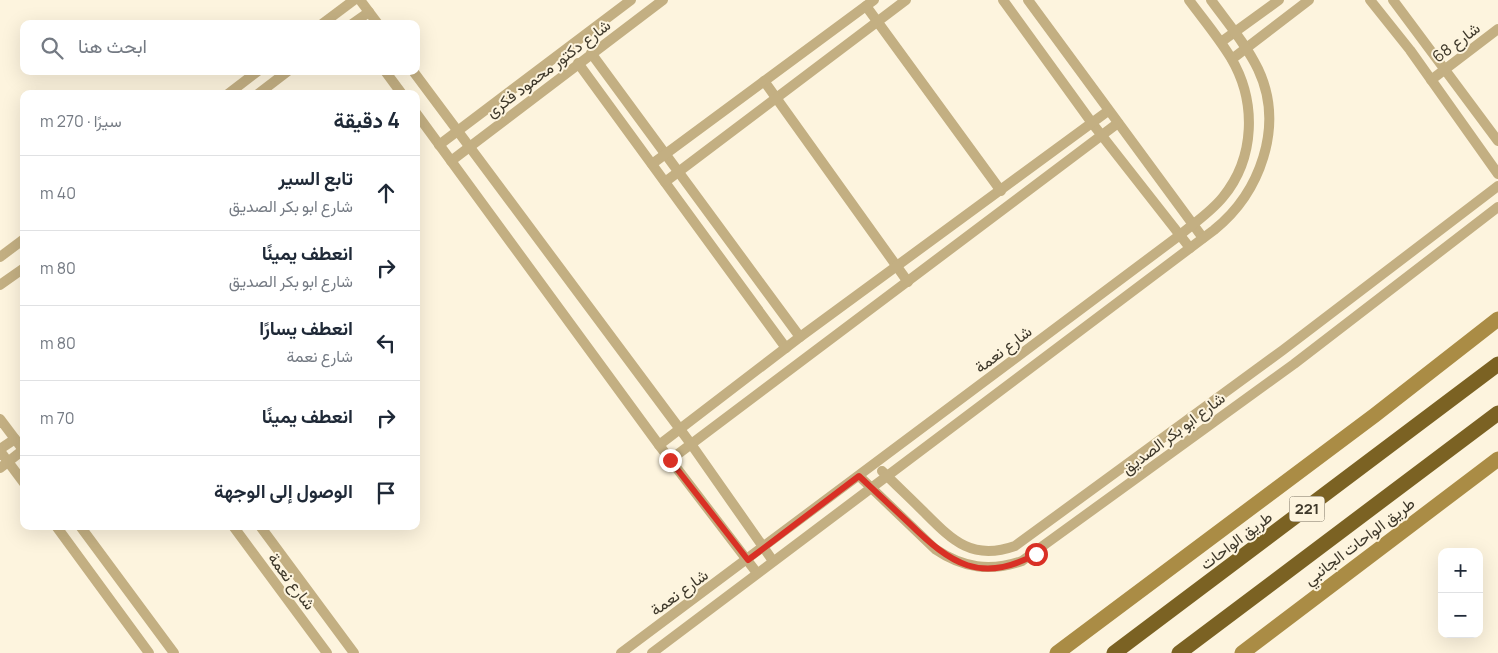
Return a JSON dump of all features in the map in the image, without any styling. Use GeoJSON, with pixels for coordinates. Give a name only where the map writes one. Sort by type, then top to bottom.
{"type":"FeatureCollection","features":[{"type":"Feature","properties":{"kind":"highway","name":"طريق الواحات"},"geometry":{"type":"LineString","coordinates":[[1114,653],[1498,364]]}},
{"type":"Feature","properties":{"kind":"highway","name":"221"},"geometry":{"type":"LineString","coordinates":[[1180,653],[1498,413]]}},
{"type":"Feature","properties":{"kind":"street"},"geometry":{"type":"LineString","coordinates":[[327,20],[354,0]]}},
{"type":"Feature","properties":{"kind":"street"},"geometry":{"type":"LineString","coordinates":[[360,0],[375,20]]}},
{"type":"Feature","properties":{"kind":"street","name":"شارع دكتور محمود فكرى"},"geometry":{"type":"LineString","coordinates":[[440,145],[631,0]]}},
{"type":"Feature","properties":{"kind":"street","name":"شارع دكتور محمود فكرى"},"geometry":{"type":"LineString","coordinates":[[451,161],[663,0]]}},
{"type":"Feature","properties":{"kind":"street"},"geometry":{"type":"LineString","coordinates":[[665,182],[906,0]]}},
{"type":"Feature","properties":{"kind":"street"},"geometry":{"type":"LineString","coordinates":[[1003,0],[1092,123],[1190,248]]}},
{"type":"Feature","properties":{"kind":"street"},"geometry":{"type":"LineString","coordinates":[[1028,0],[1203,238]]}},
{"type":"Feature","properties":{"kind":"street","name":"شارع نعمة"},"geometry":{"type":"LineString","coordinates":[[621,653],[748,560],[1180,234],[1213,207],[1230,187],[1246,150],[1249,109],[1243,83],[1232,58],[1189,0]]}},
{"type":"Feature","properties":{"kind":"street","name":"شارع نعمة"},"geometry":{"type":"LineString","coordinates":[[652,653],[1190,248],[1225,221],[1243,200],[1257,176],[1266,148],[1268,132],[1266,102],[1259,71],[1246,47],[1211,0]]}},
{"type":"Feature","properties":{"kind":"street"},"geometry":{"type":"LineString","coordinates":[[1221,42],[1279,0]]}},
{"type":"Feature","properties":{"kind":"street"},"geometry":{"type":"LineString","coordinates":[[1232,58],[1309,0]]}},
{"type":"Feature","properties":{"kind":"street"},"geometry":{"type":"LineString","coordinates":[[1370,0],[1431,80],[1498,174]]}},
{"type":"Feature","properties":{"kind":"street"},"geometry":{"type":"LineString","coordinates":[[1393,0],[1498,141]]}},
{"type":"Feature","properties":{"kind":"street"},"geometry":{"type":"LineString","coordinates":[[652,164],[870,3],[878,21],[1000,191]]}},
{"type":"Feature","properties":{"kind":"street"},"geometry":{"type":"LineString","coordinates":[[339,11],[347,20]]}},
{"type":"Feature","properties":{"kind":"street"},"geometry":{"type":"LineString","coordinates":[[357,20],[369,12]]}},
{"type":"Feature","properties":{"kind":"street","name":"شارع 68"},"geometry":{"type":"LineString","coordinates":[[1431,80],[1498,29]]}},
{"type":"Feature","properties":{"kind":"street"},"geometry":{"type":"LineString","coordinates":[[591,53],[800,337]]}},
{"type":"Feature","properties":{"kind":"street"},"geometry":{"type":"LineString","coordinates":[[578,63],[786,348]]}},
{"type":"Feature","properties":{"kind":"street"},"geometry":{"type":"LineString","coordinates":[[233,90],[253,75]]}},
{"type":"Feature","properties":{"kind":"street"},"geometry":{"type":"LineString","coordinates":[[263,90],[283,75]]}},
{"type":"Feature","properties":{"kind":"street"},"geometry":{"type":"LineString","coordinates":[[388,75],[399,90]]}},
{"type":"Feature","properties":{"kind":"street"},"geometry":{"type":"LineString","coordinates":[[416,75],[691,444],[773,561]]}},
{"type":"Feature","properties":{"kind":"street"},"geometry":{"type":"LineString","coordinates":[[764,81],[908,282]]}},
{"type":"Feature","properties":{"kind":"street"},"geometry":{"type":"LineString","coordinates":[[659,445],[800,337],[1108,111]]}},
{"type":"Feature","properties":{"kind":"street"},"geometry":{"type":"LineString","coordinates":[[420,118],[670,460],[757,573]]}},
{"type":"Feature","properties":{"kind":"street"},"geometry":{"type":"LineString","coordinates":[[670,460],[1118,123]]}},
{"type":"Feature","properties":{"kind":"street","name":"شارع ابو بكر الصديق"},"geometry":{"type":"LineString","coordinates":[[875,464],[957,542],[980,551],[992,551],[1015,546],[1283,350],[1498,186]]}},
{"type":"Feature","properties":{"kind":"street","name":"شارع ابو بكر الصديق"},"geometry":{"type":"LineString","coordinates":[[859,476],[936,549],[948,558],[962,564],[993,568],[1022,561],[1294,364],[1498,207]]}},
{"type":"Feature","properties":{"kind":"street"},"geometry":{"type":"LineString","coordinates":[[0,257],[20,245]]}},
{"type":"Feature","properties":{"kind":"street"},"geometry":{"type":"LineString","coordinates":[[0,285],[20,271]]}},
{"type":"Feature","properties":{"kind":"street"},"geometry":{"type":"LineString","coordinates":[[1057,653],[1375,415],[1498,319]]}},
{"type":"Feature","properties":{"kind":"street"},"geometry":{"type":"LineString","coordinates":[[0,419],[20,446]]}},
{"type":"Feature","properties":{"kind":"street"},"geometry":{"type":"LineString","coordinates":[[15,439],[0,450],[4,465],[20,479]]}},
{"type":"Feature","properties":{"kind":"street"},"geometry":{"type":"LineString","coordinates":[[4,465],[20,454]]}},
{"type":"Feature","properties":{"kind":"street","name":"طريق الواحات الجانبي"},"geometry":{"type":"LineString","coordinates":[[1242,653],[1498,458]]}},
{"type":"Feature","properties":{"kind":"street"},"geometry":{"type":"LineString","coordinates":[[59,530],[149,653]]}},
{"type":"Feature","properties":{"kind":"street"},"geometry":{"type":"LineString","coordinates":[[83,530],[174,653]]}},
{"type":"Feature","properties":{"kind":"street","name":"شارع نعمة"},"geometry":{"type":"LineString","coordinates":[[236,530],[327,653]]}},
{"type":"Feature","properties":{"kind":"street","name":"شارع نعمة"},"geometry":{"type":"LineString","coordinates":[[263,530],[354,653]]}},
{"type":"Feature","properties":{"kind":"route"},"geometry":{"type":"LineString","coordinates":[[670,460],[748,560],[859,476],[936,549],[948,558],[962,564],[993,568],[1008,566],[1036,554]]}}]}
